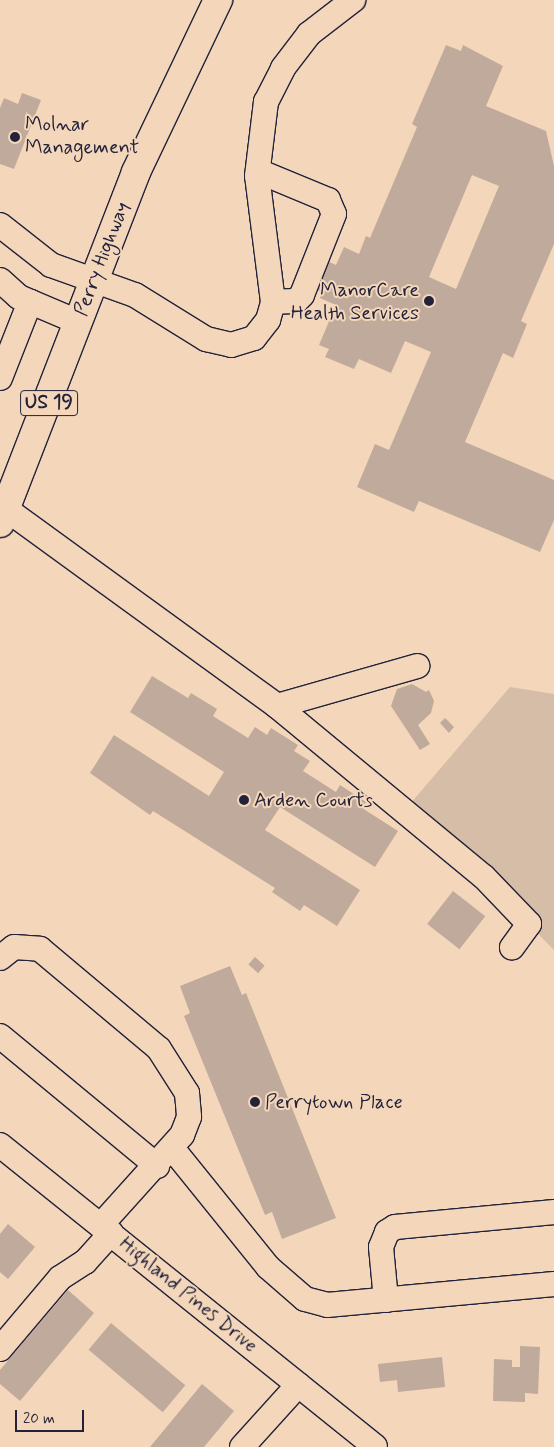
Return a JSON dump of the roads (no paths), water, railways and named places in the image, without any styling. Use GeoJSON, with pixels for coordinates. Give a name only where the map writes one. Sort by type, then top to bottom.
{"type":"FeatureCollection","features":[{"type":"Feature","properties":{"kind":"main road","name":"Perry Highway"},"geometry":{"type":"LineString","coordinates":[[3,516],[93,281],[160,118],[218,0]]}},
{"type":"Feature","properties":{"kind":"street"},"geometry":{"type":"LineString","coordinates":[[0,225],[52,265],[135,295],[206,339],[231,345],[254,338],[262,331],[272,302],[258,171],[266,102],[283,68],[309,34],[353,0]]}},
{"type":"Feature","properties":{"kind":"street"},"geometry":{"type":"LineString","coordinates":[[258,171],[324,198],[334,209],[302,295],[291,302],[272,302]]}},
{"type":"Feature","properties":{"kind":"street"},"geometry":{"type":"LineString","coordinates":[[0,280],[30,302],[78,322]]}},
{"type":"Feature","properties":{"kind":"street"},"geometry":{"type":"LineString","coordinates":[[0,378],[30,302]]}},
{"type":"Feature","properties":{"kind":"street"},"geometry":{"type":"LineString","coordinates":[[3,516],[277,706],[484,877],[528,922],[512,947]]}},
{"type":"Feature","properties":{"kind":"street"},"geometry":{"type":"LineString","coordinates":[[277,706],[417,666]]}},
{"type":"Feature","properties":{"kind":"street"},"geometry":{"type":"LineString","coordinates":[[0,958],[14,947],[40,950],[163,1054],[187,1093],[189,1117],[172,1148],[106,1229],[85,1262],[60,1278],[0,1348]]}},
{"type":"Feature","properties":{"kind":"street"},"geometry":{"type":"LineString","coordinates":[[0,1036],[157,1166]]}},
{"type":"Feature","properties":{"kind":"street","name":"Highland Pines Drive"},"geometry":{"type":"LineString","coordinates":[[0,1145],[375,1447]]}},
{"type":"Feature","properties":{"kind":"street"},"geometry":{"type":"LineString","coordinates":[[172,1148],[268,1267],[305,1299],[327,1305],[554,1284]]}},
{"type":"Feature","properties":{"kind":"street"},"geometry":{"type":"LineString","coordinates":[[386,1300],[381,1248],[387,1232],[395,1228],[554,1212]]}},
{"type":"Feature","properties":{"kind":"street"},"geometry":{"type":"LineString","coordinates":[[242,1447],[298,1385]]}},
{"type":"Feature","properties":{"kind":"place","name":"Molnar Management"},"geometry":{"type":"Point","coordinates":[15,137]}},
{"type":"Feature","properties":{"kind":"place","name":"ManorCare Health Services"},"geometry":{"type":"Point","coordinates":[429,301]}},
{"type":"Feature","properties":{"kind":"place","name":"Arden Courts"},"geometry":{"type":"Point","coordinates":[244,800]}},
{"type":"Feature","properties":{"kind":"place","name":"Perrytown Place"},"geometry":{"type":"Point","coordinates":[255,1102]}}]}
